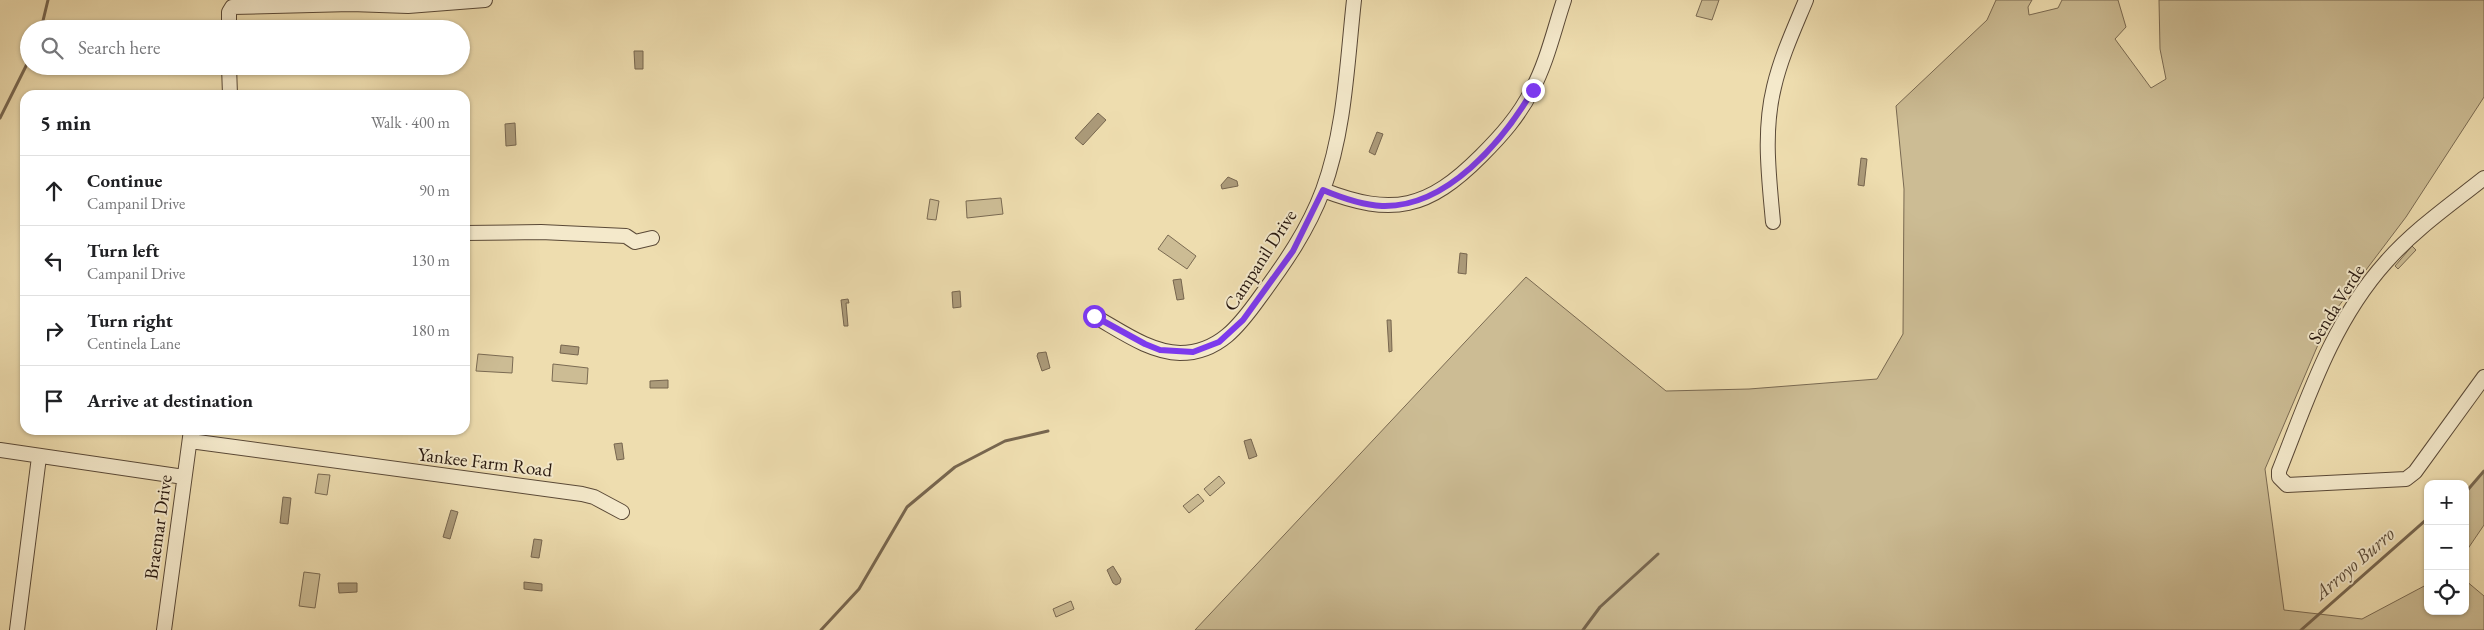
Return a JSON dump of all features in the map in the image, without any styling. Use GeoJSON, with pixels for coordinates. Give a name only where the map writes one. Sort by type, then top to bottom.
{"type":"FeatureCollection","features":[{"type":"Feature","properties":{"kind":"street"},"geometry":{"type":"LineString","coordinates":[[229,20],[229,12],[232,7],[351,4],[408,6],[485,0]]}},
{"type":"Feature","properties":{"kind":"street","name":"Campanil Drive"},"geometry":{"type":"LineString","coordinates":[[1094,316],[1145,344],[1160,350],[1193,352],[1219,342],[1243,320],[1293,251],[1323,190],[1338,136],[1354,0]]}},
{"type":"Feature","properties":{"kind":"street"},"geometry":{"type":"LineString","coordinates":[[1323,190],[1363,204],[1392,206],[1415,202],[1432,195],[1456,180],[1499,139],[1521,110],[1542,69],[1564,0]]}},
{"type":"Feature","properties":{"kind":"street"},"geometry":{"type":"LineString","coordinates":[[1773,222],[1768,171],[1769,113],[1780,64],[1806,0]]}},
{"type":"Feature","properties":{"kind":"street"},"geometry":{"type":"LineString","coordinates":[[229,75],[230,90]]}},
{"type":"Feature","properties":{"kind":"street","name":"Senda Verde"},"geometry":{"type":"LineString","coordinates":[[2484,178],[2402,245],[2366,286],[2342,322],[2321,364],[2279,471],[2281,481],[2287,484],[2406,479],[2415,472],[2484,377]]}},
{"type":"Feature","properties":{"kind":"street"},"geometry":{"type":"LineString","coordinates":[[470,233],[626,236],[635,242],[652,238]]}},
{"type":"Feature","properties":{"kind":"street","name":"Braemar Drive"},"geometry":{"type":"LineString","coordinates":[[164,630],[191,435]]}},
{"type":"Feature","properties":{"kind":"street","name":"Yankee Farm Road"},"geometry":{"type":"LineString","coordinates":[[191,435],[582,494],[594,497],[622,512]]}},
{"type":"Feature","properties":{"kind":"street"},"geometry":{"type":"LineString","coordinates":[[0,450],[184,477]]}},
{"type":"Feature","properties":{"kind":"street"},"geometry":{"type":"LineString","coordinates":[[17,630],[39,457]]}},
{"type":"Feature","properties":{"kind":"shaded area"},"geometry":{"type":"Polygon","coordinates":[[[1702,0],[1719,0],[1712,20],[1696,16],[1702,0]]]}},
{"type":"Feature","properties":{"kind":"shaded area"},"geometry":{"type":"Polygon","coordinates":[[[1996,0],[2032,0],[2028,7],[2029,15],[2058,8],[2062,0],[2118,0],[2126,27],[2115,39],[2151,88],[2166,79],[2160,49],[2159,0],[2484,0],[2484,97],[2406,217],[2329,319],[2265,469],[2284,610],[2362,619],[2424,586],[2424,615],[2469,615],[2469,583],[2484,596],[2484,630],[1195,630],[1526,277],[1666,391],[1749,389],[1877,379],[1903,334],[1904,189],[1896,106],[1987,20],[1996,0]]]}},
{"type":"Feature","properties":{"kind":"shaded area"},"geometry":{"type":"Polygon","coordinates":[[[634,51],[643,51],[643,69],[635,69],[634,51]]]}},
{"type":"Feature","properties":{"kind":"shaded area"},"geometry":{"type":"Polygon","coordinates":[[[1098,113],[1106,120],[1083,145],[1075,138],[1098,113]]]}},
{"type":"Feature","properties":{"kind":"shaded area"},"geometry":{"type":"Polygon","coordinates":[[[515,123],[516,145],[506,146],[505,124],[515,123]]]}},
{"type":"Feature","properties":{"kind":"shaded area"},"geometry":{"type":"Polygon","coordinates":[[[1377,132],[1383,134],[1375,155],[1369,152],[1377,132]]]}},
{"type":"Feature","properties":{"kind":"shaded area"},"geometry":{"type":"Polygon","coordinates":[[[1861,158],[1867,159],[1864,186],[1858,185],[1861,158]]]}},
{"type":"Feature","properties":{"kind":"shaded area"},"geometry":{"type":"Polygon","coordinates":[[[1228,177],[1237,181],[1238,186],[1222,189],[1221,185],[1228,177]]]}},
{"type":"Feature","properties":{"kind":"shaded area"},"geometry":{"type":"Polygon","coordinates":[[[1001,198],[1003,214],[967,218],[966,201],[1001,198]]]}},
{"type":"Feature","properties":{"kind":"shaded area"},"geometry":{"type":"Polygon","coordinates":[[[930,199],[939,201],[936,220],[927,219],[930,199]]]}},
{"type":"Feature","properties":{"kind":"shaded area"},"geometry":{"type":"Polygon","coordinates":[[[1168,235],[1196,256],[1187,269],[1158,249],[1168,235]]]}},
{"type":"Feature","properties":{"kind":"shaded area"},"geometry":{"type":"Polygon","coordinates":[[[2412,246],[2416,250],[2398,269],[2395,266],[2412,246]]]}},
{"type":"Feature","properties":{"kind":"shaded area"},"geometry":{"type":"Polygon","coordinates":[[[1460,253],[1467,254],[1466,274],[1458,273],[1460,253]]]}},
{"type":"Feature","properties":{"kind":"shaded area"},"geometry":{"type":"Polygon","coordinates":[[[1181,279],[1184,299],[1177,300],[1173,280],[1181,279]]]}},
{"type":"Feature","properties":{"kind":"shaded area"},"geometry":{"type":"Polygon","coordinates":[[[960,291],[961,307],[953,308],[952,292],[960,291]]]}},
{"type":"Feature","properties":{"kind":"shaded area"},"geometry":{"type":"Polygon","coordinates":[[[848,299],[849,303],[846,303],[848,326],[844,326],[841,300],[848,299]]]}},
{"type":"Feature","properties":{"kind":"shaded area"},"geometry":{"type":"Polygon","coordinates":[[[1387,320],[1391,320],[1392,351],[1389,352],[1387,320]]]}},
{"type":"Feature","properties":{"kind":"shaded area"},"geometry":{"type":"Polygon","coordinates":[[[561,345],[579,347],[578,355],[560,353],[561,345]]]}},
{"type":"Feature","properties":{"kind":"shaded area"},"geometry":{"type":"Polygon","coordinates":[[[1046,352],[1050,368],[1042,371],[1037,356],[1038,353],[1046,352]]]}},
{"type":"Feature","properties":{"kind":"shaded area"},"geometry":{"type":"Polygon","coordinates":[[[478,354],[513,357],[512,373],[476,371],[478,354]]]}},
{"type":"Feature","properties":{"kind":"shaded area"},"geometry":{"type":"Polygon","coordinates":[[[553,364],[588,368],[587,384],[552,381],[553,364]]]}},
{"type":"Feature","properties":{"kind":"shaded area"},"geometry":{"type":"Polygon","coordinates":[[[668,380],[668,388],[650,388],[650,381],[668,380]]]}},
{"type":"Feature","properties":{"kind":"shaded area"},"geometry":{"type":"Polygon","coordinates":[[[1251,439],[1257,456],[1249,459],[1244,441],[1251,439]]]}},
{"type":"Feature","properties":{"kind":"shaded area"},"geometry":{"type":"Polygon","coordinates":[[[622,443],[624,459],[617,460],[614,444],[622,443]]]}},
{"type":"Feature","properties":{"kind":"shaded area"},"geometry":{"type":"Polygon","coordinates":[[[2484,471],[2484,525],[2469,547],[2469,525],[2469,488],[2484,471]]]}},
{"type":"Feature","properties":{"kind":"shaded area"},"geometry":{"type":"Polygon","coordinates":[[[318,474],[330,475],[327,495],[315,493],[318,474]]]}},
{"type":"Feature","properties":{"kind":"shaded area"},"geometry":{"type":"Polygon","coordinates":[[[1219,476],[1225,483],[1210,496],[1204,489],[1219,476]]]}},
{"type":"Feature","properties":{"kind":"shaded area"},"geometry":{"type":"Polygon","coordinates":[[[1198,494],[1204,501],[1189,513],[1183,506],[1198,494]]]}},
{"type":"Feature","properties":{"kind":"shaded area"},"geometry":{"type":"Polygon","coordinates":[[[283,497],[291,498],[288,524],[280,523],[283,497]]]}},
{"type":"Feature","properties":{"kind":"shaded area"},"geometry":{"type":"Polygon","coordinates":[[[451,510],[458,512],[450,539],[443,537],[451,510]]]}},
{"type":"Feature","properties":{"kind":"shaded area"},"geometry":{"type":"Polygon","coordinates":[[[534,539],[542,540],[539,558],[531,557],[534,539]]]}},
{"type":"Feature","properties":{"kind":"shaded area"},"geometry":{"type":"Polygon","coordinates":[[[1113,566],[1121,579],[1120,583],[1116,585],[1113,583],[1107,570],[1113,566]]]}},
{"type":"Feature","properties":{"kind":"shaded area"},"geometry":{"type":"Polygon","coordinates":[[[304,572],[320,574],[315,608],[299,606],[304,572]]]}},
{"type":"Feature","properties":{"kind":"shaded area"},"geometry":{"type":"Polygon","coordinates":[[[524,582],[542,584],[542,591],[524,589],[524,582]]]}},
{"type":"Feature","properties":{"kind":"shaded area"},"geometry":{"type":"Polygon","coordinates":[[[338,583],[357,583],[357,592],[339,593],[338,583]]]}},
{"type":"Feature","properties":{"kind":"shaded area"},"geometry":{"type":"Polygon","coordinates":[[[1071,601],[1074,609],[1056,617],[1053,609],[1071,601]]]}},
{"type":"Feature","properties":{"kind":"waterway"},"geometry":{"type":"LineString","coordinates":[[43,20],[48,0]]}},
{"type":"Feature","properties":{"kind":"waterway"},"geometry":{"type":"LineString","coordinates":[[0,118],[22,75]]}},
{"type":"Feature","properties":{"kind":"waterway"},"geometry":{"type":"LineString","coordinates":[[821,630],[859,589],[907,507],[955,467],[1005,441],[1048,431]]}},
{"type":"Feature","properties":{"kind":"waterway","name":"Arroyo Burro"},"geometry":{"type":"LineString","coordinates":[[2469,488],[2484,471]]}},
{"type":"Feature","properties":{"kind":"waterway","name":"Arroyo Burro"},"geometry":{"type":"LineString","coordinates":[[2301,630],[2424,522]]}},
{"type":"Feature","properties":{"kind":"waterway"},"geometry":{"type":"LineString","coordinates":[[1583,630],[1600,607],[1658,554]]}},
{"type":"Feature","properties":{"kind":"route"},"geometry":{"type":"LineString","coordinates":[[1094,316],[1145,344],[1160,350],[1182,353],[1193,352],[1219,342],[1236,329],[1293,251],[1311,218],[1323,190],[1352,201],[1381,206],[1415,202],[1432,195],[1464,174],[1499,139],[1521,110],[1533,90]]}}]}
